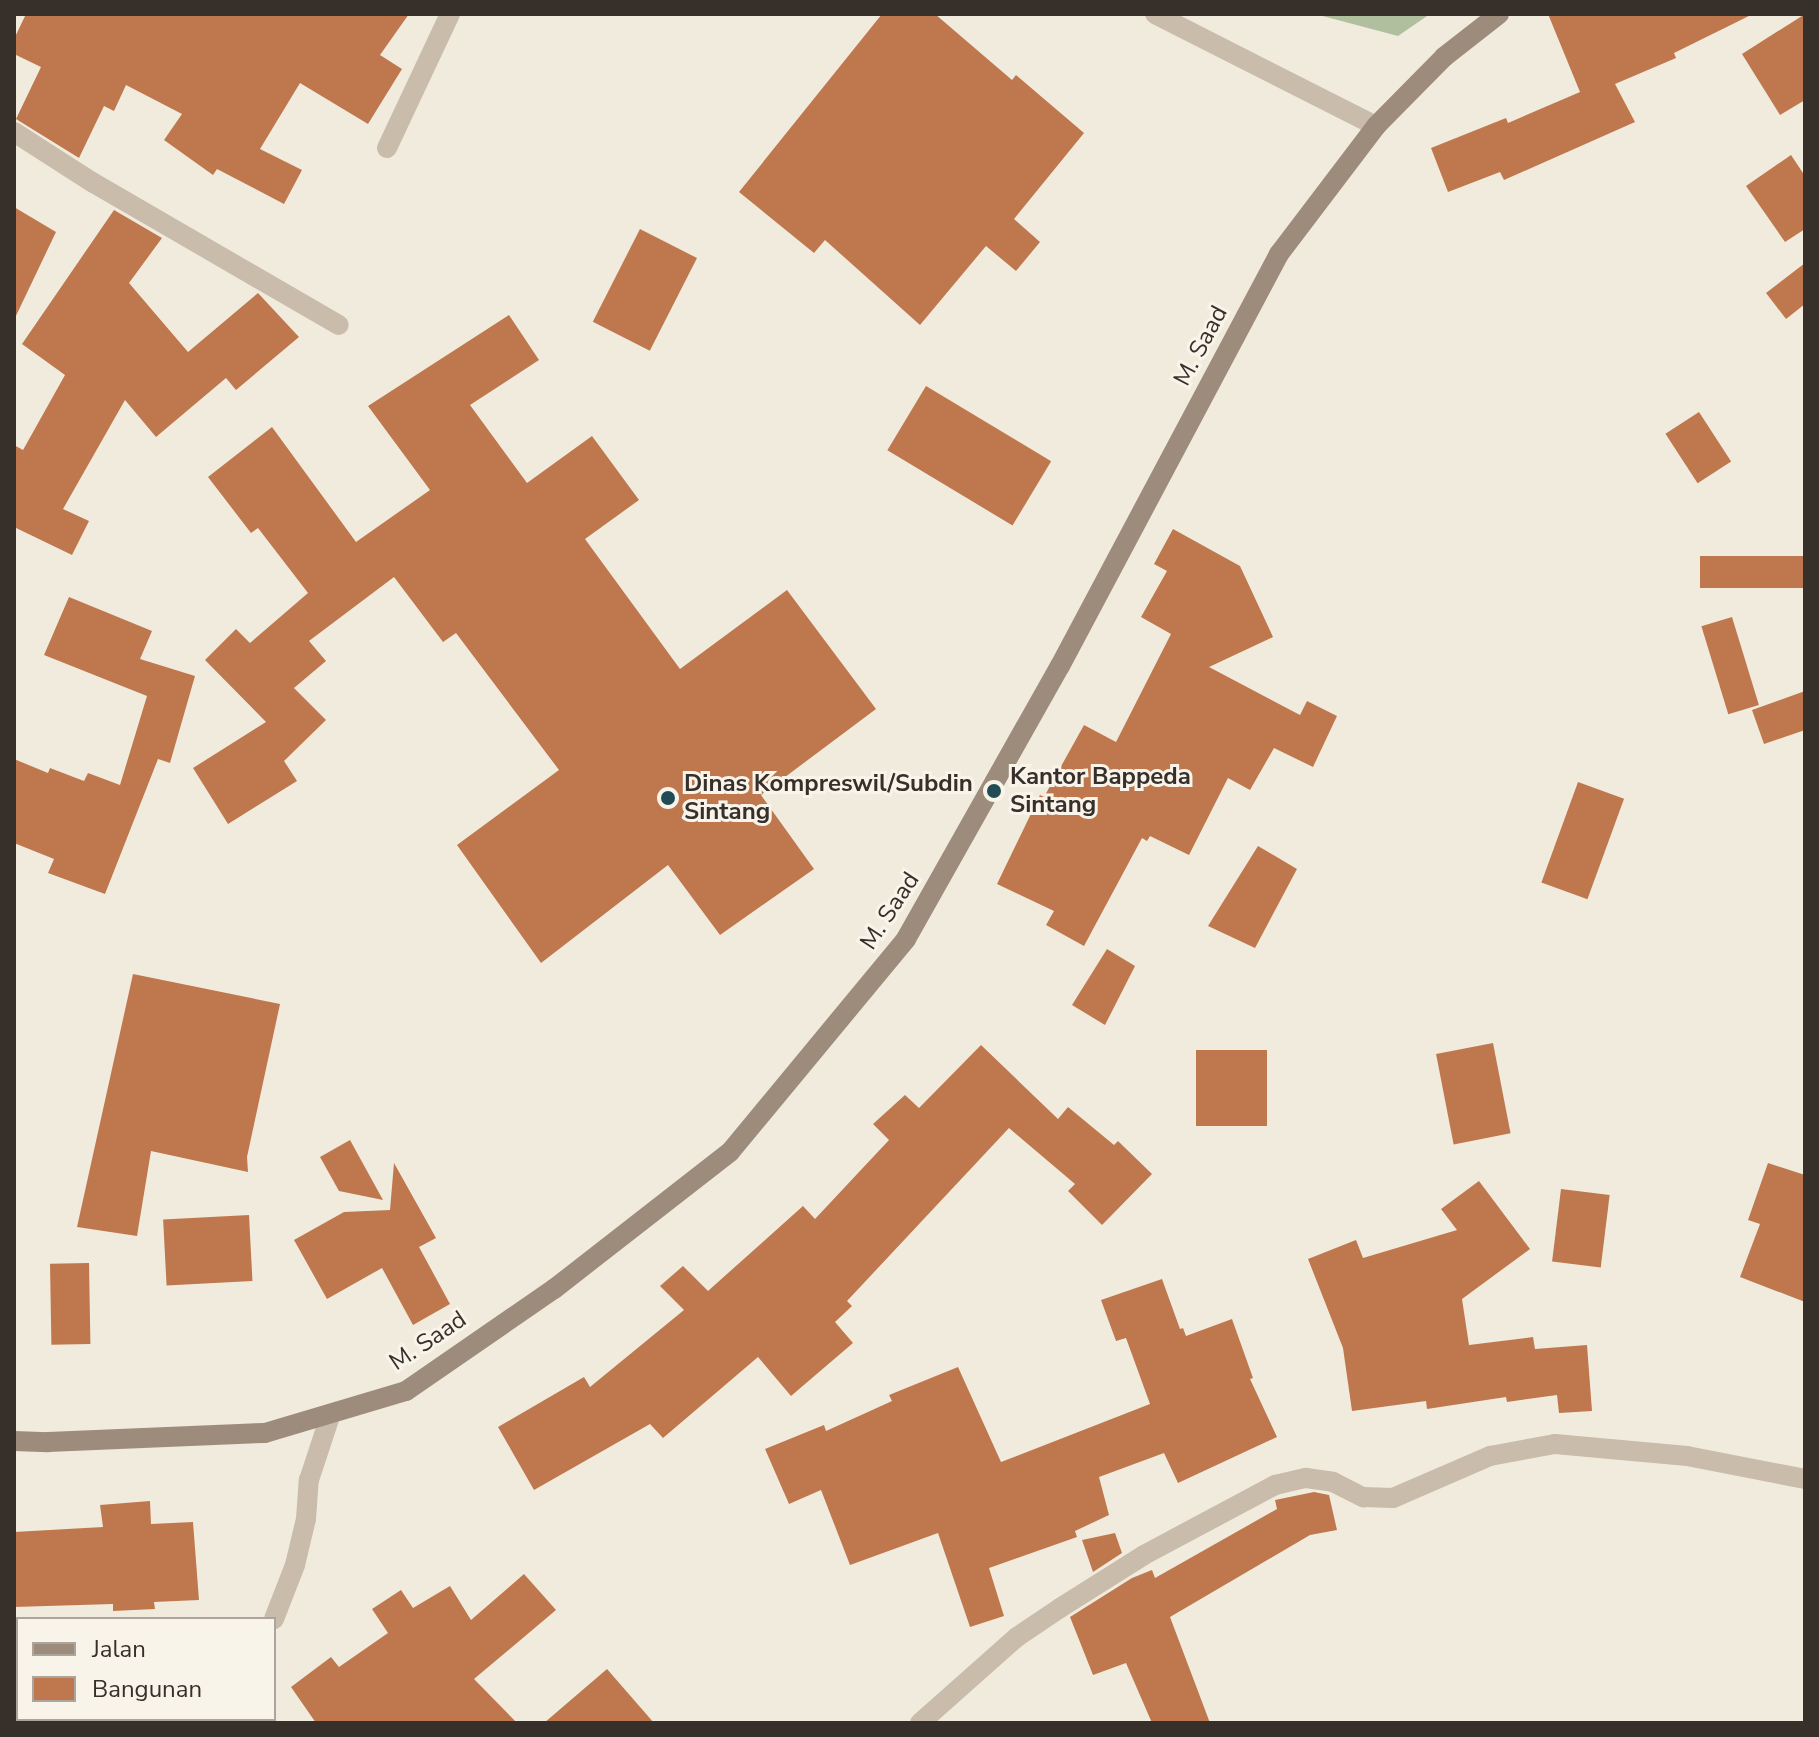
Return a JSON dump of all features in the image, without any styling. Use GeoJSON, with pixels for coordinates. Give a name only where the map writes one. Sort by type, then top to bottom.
{"type":"FeatureCollection","features":[{"type":"Feature","properties":{"kind":"street"},"geometry":{"type":"LineString","coordinates":[[387,148],[450,14]]}},
{"type":"Feature","properties":{"kind":"street"},"geometry":{"type":"LineString","coordinates":[[1155,14],[1376,126]]}},
{"type":"Feature","properties":{"kind":"street","name":"M. Saad"},"geometry":{"type":"LineString","coordinates":[[14,1441],[265,1433],[406,1391],[554,1289],[730,1152],[875,980],[936,889],[1279,254],[1376,126],[1444,57],[1499,14]]}},
{"type":"Feature","properties":{"kind":"street"},"geometry":{"type":"LineString","coordinates":[[14,132],[92,182],[339,325]]}},
{"type":"Feature","properties":{"kind":"street"},"geometry":{"type":"LineString","coordinates":[[275,1617],[295,1565],[306,1519],[309,1480],[330,1416]]}},
{"type":"Feature","properties":{"kind":"street"},"geometry":{"type":"LineString","coordinates":[[920,1723],[1017,1637],[1060,1608],[1144,1555],[1275,1485],[1306,1478],[1333,1482],[1363,1497],[1393,1498],[1490,1456],[1555,1444],[1687,1456],[1805,1479]]}},
{"type":"Feature","properties":{"kind":"green space"},"geometry":{"type":"Polygon","coordinates":[[[1315,14],[1430,14],[1398,36],[1315,14]]]}},
{"type":"Feature","properties":{"kind":"building"},"geometry":{"type":"Polygon","coordinates":[[[26,14],[409,14],[380,55],[402,69],[368,124],[300,83],[260,149],[302,170],[284,204],[217,169],[213,175],[164,140],[182,114],[126,85],[114,111],[104,106],[79,158],[16,119],[41,67],[14,54],[14,39],[26,14]]]}},
{"type":"Feature","properties":{"kind":"building"},"geometry":{"type":"Polygon","coordinates":[[[882,14],[935,14],[1012,80],[1016,75],[1084,133],[1014,219],[1040,242],[1016,271],[986,246],[920,325],[825,240],[814,253],[739,192],[882,14]]]}},
{"type":"Feature","properties":{"kind":"building"},"geometry":{"type":"Polygon","coordinates":[[[1548,14],[1753,14],[1674,53],[1676,58],[1615,84],[1635,122],[1504,180],[1500,172],[1448,192],[1431,148],[1506,118],[1508,123],[1580,92],[1548,14]]]}},
{"type":"Feature","properties":{"kind":"building"},"geometry":{"type":"Polygon","coordinates":[[[1805,14],[1805,100],[1780,115],[1742,54],[1805,14]]]}},
{"type":"Feature","properties":{"kind":"building"},"geometry":{"type":"Polygon","coordinates":[[[1791,155],[1805,176],[1805,229],[1785,242],[1746,186],[1791,155]]]}},
{"type":"Feature","properties":{"kind":"building"},"geometry":{"type":"Polygon","coordinates":[[[14,207],[56,232],[14,320],[14,207]]]}},
{"type":"Feature","properties":{"kind":"building"},"geometry":{"type":"Polygon","coordinates":[[[114,210],[162,238],[129,283],[188,352],[258,293],[299,337],[236,390],[226,378],[156,437],[125,400],[63,509],[89,521],[72,555],[14,527],[14,445],[23,450],[65,375],[22,344],[114,210]]]}},
{"type":"Feature","properties":{"kind":"building"},"geometry":{"type":"Polygon","coordinates":[[[640,229],[697,258],[650,351],[593,322],[640,229]]]}},
{"type":"Feature","properties":{"kind":"building"},"geometry":{"type":"Polygon","coordinates":[[[1805,263],[1805,304],[1786,319],[1766,293],[1805,263]]]}},
{"type":"Feature","properties":{"kind":"building"},"geometry":{"type":"Polygon","coordinates":[[[509,315],[539,360],[470,405],[527,483],[592,436],[639,500],[585,539],[680,669],[787,590],[876,709],[761,795],[814,869],[720,935],[668,865],[541,963],[457,845],[559,770],[456,633],[443,642],[394,577],[309,641],[326,661],[294,688],[326,720],[284,761],[297,781],[228,824],[193,768],[266,722],[205,660],[236,629],[250,643],[308,593],[258,528],[251,533],[208,477],[272,427],[356,542],[430,490],[368,406],[509,315]]]}},
{"type":"Feature","properties":{"kind":"building"},"geometry":{"type":"Polygon","coordinates":[[[926,386],[1051,461],[1013,525],[887,450],[926,386]]]}},
{"type":"Feature","properties":{"kind":"building"},"geometry":{"type":"Polygon","coordinates":[[[1699,412],[1731,461],[1698,483],[1665,434],[1699,412]]]}},
{"type":"Feature","properties":{"kind":"building"},"geometry":{"type":"Polygon","coordinates":[[[1173,529],[1240,566],[1273,637],[1209,667],[1300,715],[1307,701],[1337,716],[1313,767],[1274,748],[1250,790],[1228,778],[1189,855],[1150,836],[1147,841],[1142,838],[1084,946],[1046,925],[1054,911],[997,884],[1040,795],[1044,797],[1084,725],[1116,742],[1171,634],[1141,617],[1167,571],[1154,564],[1173,529]]]}},
{"type":"Feature","properties":{"kind":"building"},"geometry":{"type":"Polygon","coordinates":[[[1700,556],[1805,556],[1805,588],[1700,588],[1700,556]]]}},
{"type":"Feature","properties":{"kind":"building"},"geometry":{"type":"Polygon","coordinates":[[[69,597],[152,631],[140,659],[195,676],[170,763],[158,759],[105,894],[48,873],[54,859],[14,843],[14,759],[48,773],[50,768],[84,781],[88,773],[120,785],[147,696],[44,655],[69,597]]]}},
{"type":"Feature","properties":{"kind":"building"},"geometry":{"type":"Polygon","coordinates":[[[1732,617],[1759,705],[1728,714],[1701,626],[1732,617]]]}},
{"type":"Feature","properties":{"kind":"building"},"geometry":{"type":"Polygon","coordinates":[[[1805,691],[1805,730],[1764,744],[1752,710],[1805,691]]]}},
{"type":"Feature","properties":{"kind":"building"},"geometry":{"type":"Polygon","coordinates":[[[1578,782],[1624,799],[1587,899],[1541,883],[1578,782]]]}},
{"type":"Feature","properties":{"kind":"building"},"geometry":{"type":"Polygon","coordinates":[[[1258,846],[1297,869],[1255,948],[1208,926],[1258,846]]]}},
{"type":"Feature","properties":{"kind":"building"},"geometry":{"type":"Polygon","coordinates":[[[1107,949],[1135,966],[1105,1025],[1072,1005],[1107,949]]]}},
{"type":"Feature","properties":{"kind":"building"},"geometry":{"type":"Polygon","coordinates":[[[133,974],[280,1004],[247,1157],[248,1172],[151,1151],[137,1236],[77,1227],[133,974]]]}},
{"type":"Feature","properties":{"kind":"building"},"geometry":{"type":"Polygon","coordinates":[[[1493,1043],[1511,1133],[1454,1144],[1436,1054],[1493,1043]]]}},
{"type":"Feature","properties":{"kind":"building"},"geometry":{"type":"Polygon","coordinates":[[[981,1045],[1058,1119],[1068,1107],[1114,1145],[1118,1141],[1152,1174],[1102,1225],[1068,1191],[1075,1184],[1009,1128],[847,1301],[852,1306],[835,1322],[853,1343],[791,1396],[758,1357],[663,1438],[650,1424],[534,1490],[498,1427],[584,1377],[590,1387],[684,1310],[660,1286],[683,1266],[708,1291],[803,1206],[815,1219],[889,1140],[873,1124],[905,1095],[919,1108],[981,1045]]]}},
{"type":"Feature","properties":{"kind":"building"},"geometry":{"type":"Polygon","coordinates":[[[1196,1050],[1267,1050],[1267,1126],[1196,1126],[1196,1050]]]}},
{"type":"Feature","properties":{"kind":"building"},"geometry":{"type":"Polygon","coordinates":[[[350,1140],[383,1200],[339,1191],[320,1157],[350,1140]]]}},
{"type":"Feature","properties":{"kind":"building"},"geometry":{"type":"Polygon","coordinates":[[[394,1163],[436,1238],[419,1247],[450,1304],[413,1325],[382,1268],[327,1299],[294,1240],[344,1212],[390,1210],[394,1163]]]}},
{"type":"Feature","properties":{"kind":"building"},"geometry":{"type":"Polygon","coordinates":[[[1768,1163],[1805,1175],[1805,1302],[1740,1277],[1760,1224],[1748,1220],[1768,1163]]]}},
{"type":"Feature","properties":{"kind":"building"},"geometry":{"type":"Polygon","coordinates":[[[1479,1181],[1530,1249],[1462,1299],[1469,1345],[1533,1337],[1535,1349],[1587,1345],[1592,1411],[1559,1413],[1557,1395],[1507,1402],[1506,1397],[1427,1409],[1426,1401],[1352,1411],[1343,1348],[1308,1259],[1356,1240],[1363,1258],[1457,1230],[1441,1209],[1479,1181]]]}},
{"type":"Feature","properties":{"kind":"building"},"geometry":{"type":"Polygon","coordinates":[[[1561,1189],[1610,1195],[1601,1267],[1552,1261],[1561,1189]]]}},
{"type":"Feature","properties":{"kind":"building"},"geometry":{"type":"Polygon","coordinates":[[[249,1215],[252,1281],[167,1285],[163,1220],[249,1215]]]}},
{"type":"Feature","properties":{"kind":"building"},"geometry":{"type":"Polygon","coordinates":[[[89,1263],[90,1344],[51,1345],[50,1264],[89,1263]]]}},
{"type":"Feature","properties":{"kind":"building"},"geometry":{"type":"Polygon","coordinates":[[[1162,1279],[1180,1329],[1183,1328],[1186,1336],[1232,1319],[1253,1378],[1250,1379],[1277,1437],[1178,1483],[1164,1453],[1099,1477],[1109,1515],[1075,1531],[1077,1537],[989,1568],[1004,1616],[970,1627],[938,1533],[850,1565],[821,1490],[789,1504],[765,1449],[824,1425],[826,1431],[892,1401],[889,1395],[958,1367],[1001,1462],[1150,1404],[1126,1338],[1116,1341],[1101,1300],[1162,1279]]]}},
{"type":"Feature","properties":{"kind":"building"},"geometry":{"type":"Polygon","coordinates":[[[1314,1492],[1329,1495],[1337,1530],[1310,1535],[1170,1617],[1210,1723],[1152,1723],[1126,1663],[1093,1675],[1070,1617],[1132,1578],[1152,1570],[1155,1578],[1277,1509],[1275,1500],[1314,1492]]]}},
{"type":"Feature","properties":{"kind":"building"},"geometry":{"type":"Polygon","coordinates":[[[150,1501],[151,1524],[193,1522],[199,1600],[154,1602],[155,1609],[113,1611],[113,1604],[14,1607],[14,1532],[103,1527],[100,1505],[150,1501]]]}},
{"type":"Feature","properties":{"kind":"building"},"geometry":{"type":"Polygon","coordinates":[[[1115,1533],[1122,1553],[1093,1572],[1082,1540],[1115,1533]]]}},
{"type":"Feature","properties":{"kind":"building"},"geometry":{"type":"Polygon","coordinates":[[[524,1574],[556,1610],[474,1679],[517,1723],[316,1723],[291,1687],[331,1657],[339,1667],[388,1633],[372,1609],[401,1590],[413,1608],[450,1586],[471,1620],[524,1574]]]}},
{"type":"Feature","properties":{"kind":"building"},"geometry":{"type":"Polygon","coordinates":[[[607,1669],[654,1723],[544,1723],[607,1669]]]}},
{"type":"Feature","properties":{"kind":"place","name":"Kantor Bappeda Sintang"},"geometry":{"type":"Point","coordinates":[994,791]}},
{"type":"Feature","properties":{"kind":"place","name":"Dinas Kompreswil/Subdin Sintang"},"geometry":{"type":"Point","coordinates":[668,798]}}]}
